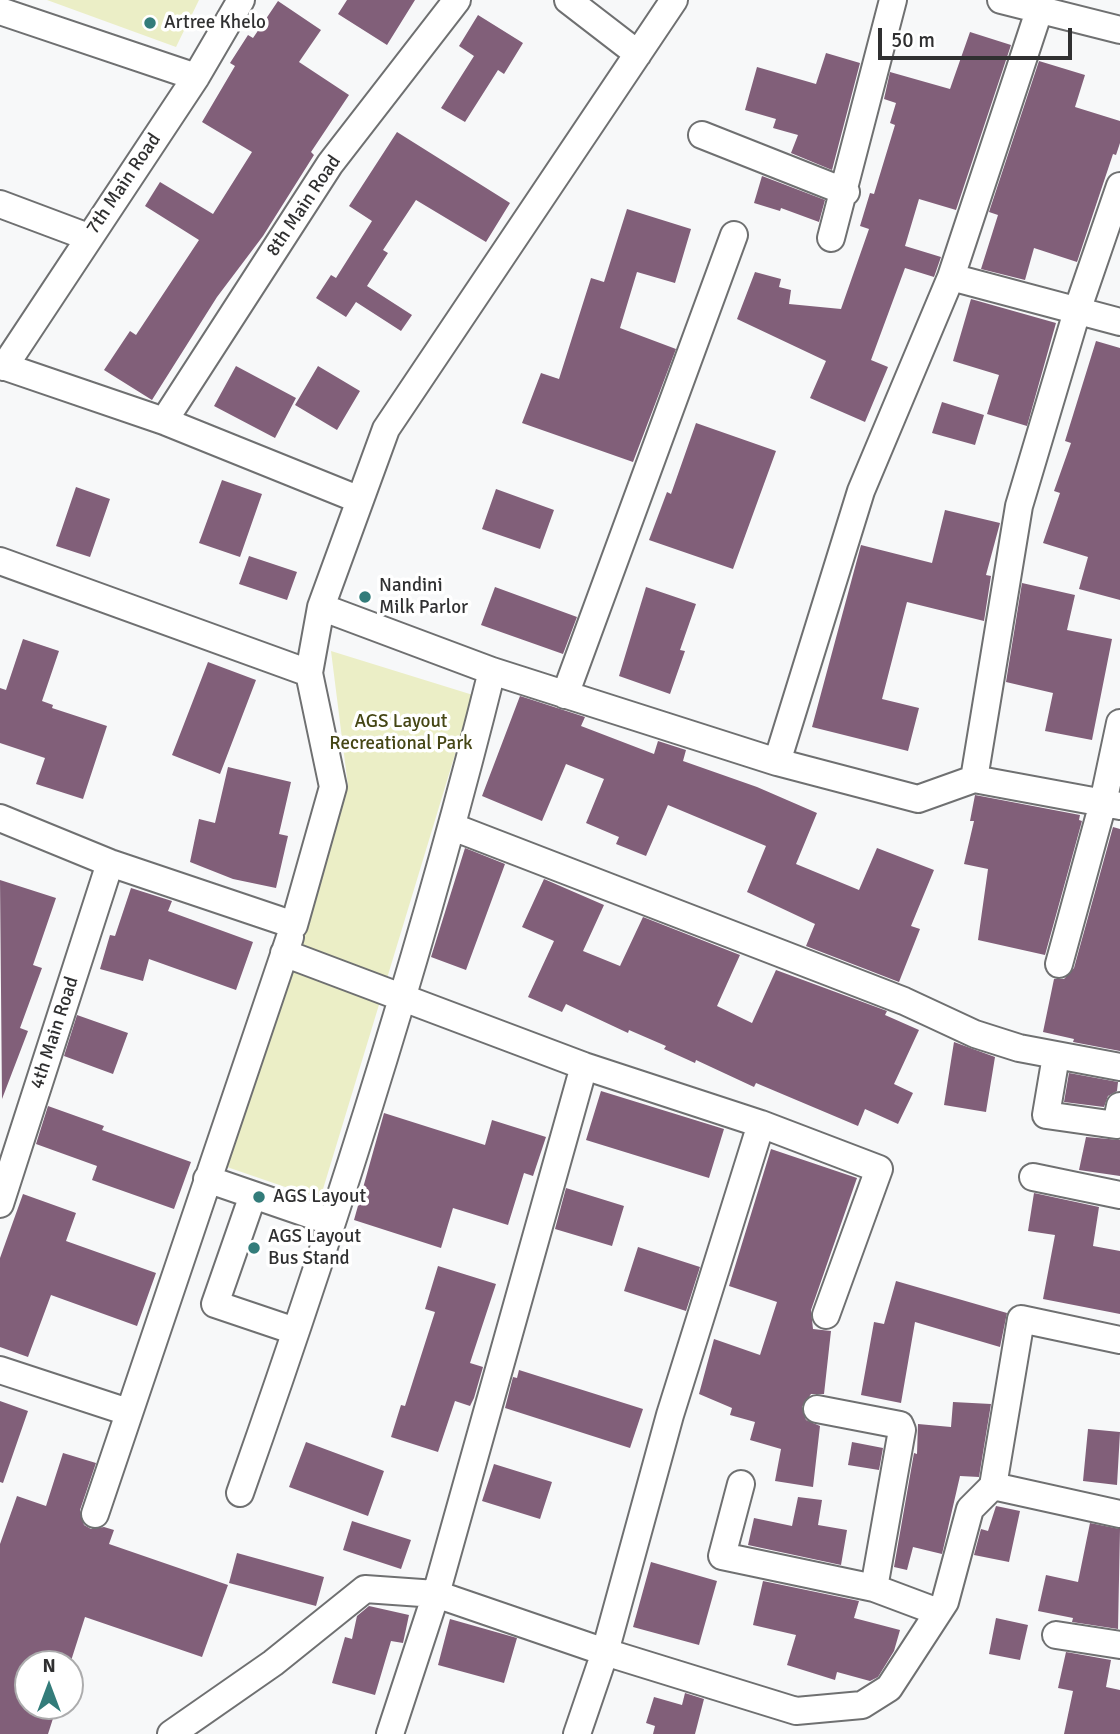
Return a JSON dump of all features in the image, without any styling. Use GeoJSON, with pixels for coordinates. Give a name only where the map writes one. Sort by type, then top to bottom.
{"type":"FeatureCollection","features":[{"type":"Feature","properties":{"kind":"street","name":"7th Main Road"},"geometry":{"type":"LineString","coordinates":[[2,366],[197,77],[241,0]]}},
{"type":"Feature","properties":{"kind":"street","name":"8th Main Road"},"geometry":{"type":"LineString","coordinates":[[164,421],[331,163],[457,0]]}},
{"type":"Feature","properties":{"kind":"street"},"geometry":{"type":"LineString","coordinates":[[568,0],[638,54]]}},
{"type":"Feature","properties":{"kind":"street"},"geometry":{"type":"LineString","coordinates":[[95,1514],[284,953],[333,787],[309,673],[321,607],[386,429],[674,0]]}},
{"type":"Feature","properties":{"kind":"street"},"geometry":{"type":"LineString","coordinates":[[831,238],[846,192],[893,0]]}},
{"type":"Feature","properties":{"kind":"street"},"geometry":{"type":"LineString","coordinates":[[1001,0],[1039,12],[1120,30]]}},
{"type":"Feature","properties":{"kind":"street"},"geometry":{"type":"LineString","coordinates":[[0,11],[197,77]]}},
{"type":"Feature","properties":{"kind":"street"},"geometry":{"type":"LineString","coordinates":[[777,762],[861,491],[951,277],[1039,12]]}},
{"type":"Feature","properties":{"kind":"street"},"geometry":{"type":"LineString","coordinates":[[702,135],[846,192]]}},
{"type":"Feature","properties":{"kind":"street"},"geometry":{"type":"LineString","coordinates":[[974,779],[1019,506],[1078,308],[1120,186]]}},
{"type":"Feature","properties":{"kind":"street"},"geometry":{"type":"LineString","coordinates":[[0,204],[88,237]]}},
{"type":"Feature","properties":{"kind":"street"},"geometry":{"type":"LineString","coordinates":[[565,695],[734,236]]}},
{"type":"Feature","properties":{"kind":"street"},"geometry":{"type":"LineString","coordinates":[[951,277],[1078,308],[1120,322]]}},
{"type":"Feature","properties":{"kind":"street"},"geometry":{"type":"LineString","coordinates":[[2,366],[164,421],[360,500]]}},
{"type":"Feature","properties":{"kind":"street"},"geometry":{"type":"LineString","coordinates":[[0,561],[309,673]]}},
{"type":"Feature","properties":{"kind":"street"},"geometry":{"type":"LineString","coordinates":[[321,607],[492,671],[565,695],[777,762],[918,799],[974,779],[1111,804]]}},
{"type":"Feature","properties":{"kind":"street"},"geometry":{"type":"LineString","coordinates":[[240,1493],[332,1222],[453,827],[492,671]]}},
{"type":"Feature","properties":{"kind":"street"},"geometry":{"type":"LineString","coordinates":[[1059,964],[1111,804],[1120,723]]}},
{"type":"Feature","properties":{"kind":"street"},"geometry":{"type":"LineString","coordinates":[[0,818],[110,863],[293,925]]}},
{"type":"Feature","properties":{"kind":"street"},"geometry":{"type":"LineString","coordinates":[[453,827],[904,1001],[975,1034],[1019,1048],[1120,1067]]}},
{"type":"Feature","properties":{"kind":"street","name":"4th Main Road"},"geometry":{"type":"LineString","coordinates":[[0,1204],[110,863]]}},
{"type":"Feature","properties":{"kind":"street"},"geometry":{"type":"LineString","coordinates":[[284,953],[584,1066],[761,1124],[879,1169],[826,1315]]}},
{"type":"Feature","properties":{"kind":"street"},"geometry":{"type":"LineString","coordinates":[[1056,1056],[1046,1115],[1116,1125],[1120,1106]]}},
{"type":"Feature","properties":{"kind":"street"},"geometry":{"type":"LineString","coordinates":[[390,1734],[436,1594],[584,1066]]}},
{"type":"Feature","properties":{"kind":"street"},"geometry":{"type":"LineString","coordinates":[[577,1734],[605,1652],[670,1415],[761,1124]]}},
{"type":"Feature","properties":{"kind":"street"},"geometry":{"type":"LineString","coordinates":[[1033,1177],[1120,1195]]}},
{"type":"Feature","properties":{"kind":"street"},"geometry":{"type":"LineString","coordinates":[[206,1179],[332,1222]]}},
{"type":"Feature","properties":{"kind":"street"},"geometry":{"type":"LineString","coordinates":[[253,1195],[215,1304],[295,1332]]}},
{"type":"Feature","properties":{"kind":"street"},"geometry":{"type":"LineString","coordinates":[[171,1734],[273,1663],[365,1589],[436,1594],[605,1652],[796,1711],[862,1705],[889,1688],[945,1602],[970,1509],[993,1486],[1021,1320],[1120,1339]]}},
{"type":"Feature","properties":{"kind":"street"},"geometry":{"type":"LineString","coordinates":[[0,1370],[128,1412]]}},
{"type":"Feature","properties":{"kind":"street"},"geometry":{"type":"LineString","coordinates":[[817,1409],[897,1424],[902,1430],[874,1588]]}},
{"type":"Feature","properties":{"kind":"street"},"geometry":{"type":"LineString","coordinates":[[741,1484],[722,1556],[874,1588],[938,1612]]}},
{"type":"Feature","properties":{"kind":"street"},"geometry":{"type":"LineString","coordinates":[[993,1486],[1120,1514]]}},
{"type":"Feature","properties":{"kind":"street"},"geometry":{"type":"LineString","coordinates":[[1056,1635],[1120,1644]]}},
{"type":"Feature","properties":{"kind":"green space","name":"Artree Khelo"},"geometry":{"type":"Polygon","coordinates":[[[47,0],[199,0],[176,47],[47,0]]]}},
{"type":"Feature","properties":{"kind":"green space","name":"AGS Layout Recreational Park"},"geometry":{"type":"Polygon","coordinates":[[[331,651],[473,695],[320,1199],[227,1167],[348,786],[331,651]]]}},
{"type":"Feature","properties":{"kind":"building"},"geometry":{"type":"Polygon","coordinates":[[[347,0],[415,0],[387,45],[338,14],[347,0]]]}},
{"type":"Feature","properties":{"kind":"building"},"geometry":{"type":"Polygon","coordinates":[[[278,1],[321,30],[299,62],[349,95],[311,152],[314,155],[263,236],[217,297],[152,400],[104,370],[130,331],[136,335],[199,240],[145,206],[160,182],[213,214],[252,152],[202,122],[235,66],[230,63],[248,35],[253,38],[278,1]]]}},
{"type":"Feature","properties":{"kind":"building"},"geometry":{"type":"Polygon","coordinates":[[[478,15],[523,43],[504,74],[498,70],[465,122],[441,108],[474,56],[459,46],[478,15]]]}},
{"type":"Feature","properties":{"kind":"building"},"geometry":{"type":"Polygon","coordinates":[[[970,32],[1011,45],[956,210],[919,199],[905,246],[941,257],[934,277],[905,268],[871,360],[888,367],[865,422],[810,398],[826,361],[737,319],[755,272],[781,279],[779,287],[791,290],[789,304],[841,309],[869,229],[860,226],[870,193],[874,194],[895,125],[890,123],[896,103],[884,99],[890,72],[950,89],[970,32]]]}},
{"type":"Feature","properties":{"kind":"building"},"geometry":{"type":"Polygon","coordinates":[[[826,53],[860,63],[832,170],[791,153],[798,135],[773,128],[776,119],[745,110],[757,67],[816,84],[826,53]]]}},
{"type":"Feature","properties":{"kind":"building"},"geometry":{"type":"Polygon","coordinates":[[[1039,61],[1085,75],[1075,107],[1120,121],[1120,143],[1116,155],[1113,154],[1077,262],[1034,248],[1025,280],[981,269],[998,215],[989,212],[1039,61]]]}},
{"type":"Feature","properties":{"kind":"building"},"geometry":{"type":"Polygon","coordinates":[[[397,132],[510,203],[486,242],[416,200],[383,250],[388,253],[367,286],[412,315],[401,331],[356,302],[346,317],[316,298],[331,275],[336,278],[372,221],[349,206],[397,132]]]}},
{"type":"Feature","properties":{"kind":"building"},"geometry":{"type":"Polygon","coordinates":[[[762,176],[825,200],[819,222],[781,208],[780,211],[754,203],[762,176]]]}},
{"type":"Feature","properties":{"kind":"building"},"geometry":{"type":"Polygon","coordinates":[[[627,209],[691,229],[675,283],[637,272],[620,328],[676,349],[633,462],[522,423],[541,373],[559,379],[591,278],[604,282],[627,209]]]}},
{"type":"Feature","properties":{"kind":"building"},"geometry":{"type":"Polygon","coordinates":[[[971,299],[1056,323],[1027,426],[987,414],[999,375],[953,361],[971,299]]]}},
{"type":"Feature","properties":{"kind":"building"},"geometry":{"type":"Polygon","coordinates":[[[1096,341],[1120,348],[1120,600],[1079,589],[1088,557],[1043,543],[1060,493],[1054,491],[1071,443],[1065,441],[1096,341]]]}},
{"type":"Feature","properties":{"kind":"building"},"geometry":{"type":"Polygon","coordinates":[[[236,366],[296,398],[275,438],[214,406],[236,366]]]}},
{"type":"Feature","properties":{"kind":"building"},"geometry":{"type":"Polygon","coordinates":[[[318,366],[360,391],[337,430],[295,405],[318,366]]]}},
{"type":"Feature","properties":{"kind":"building"},"geometry":{"type":"Polygon","coordinates":[[[942,402],[984,415],[975,445],[932,433],[942,402]]]}},
{"type":"Feature","properties":{"kind":"building"},"geometry":{"type":"Polygon","coordinates":[[[696,423],[776,451],[733,569],[649,540],[667,492],[671,494],[696,423]]]}},
{"type":"Feature","properties":{"kind":"building"},"geometry":{"type":"Polygon","coordinates":[[[222,480],[262,494],[240,557],[199,543],[222,480]]]}},
{"type":"Feature","properties":{"kind":"building"},"geometry":{"type":"Polygon","coordinates":[[[76,487],[110,499],[90,557],[56,546],[76,487]]]}},
{"type":"Feature","properties":{"kind":"building"},"geometry":{"type":"Polygon","coordinates":[[[496,489],[554,510],[540,549],[482,529],[496,489]]]}},
{"type":"Feature","properties":{"kind":"building"},"geometry":{"type":"Polygon","coordinates":[[[945,510],[1000,523],[986,575],[991,576],[984,621],[907,602],[882,699],[919,708],[908,751],[812,727],[861,545],[932,563],[945,510]]]}},
{"type":"Feature","properties":{"kind":"building"},"geometry":{"type":"Polygon","coordinates":[[[249,556],[297,572],[287,600],[239,584],[249,556]]]}},
{"type":"Feature","properties":{"kind":"building"},"geometry":{"type":"Polygon","coordinates":[[[1022,583],[1075,595],[1067,630],[1112,639],[1092,740],[1045,731],[1053,693],[1006,682],[1022,583]]]}},
{"type":"Feature","properties":{"kind":"building"},"geometry":{"type":"Polygon","coordinates":[[[495,587],[577,617],[563,654],[481,625],[495,587]]]}},
{"type":"Feature","properties":{"kind":"building"},"geometry":{"type":"Polygon","coordinates":[[[646,587],[696,604],[680,650],[685,651],[670,694],[619,676],[646,587]]]}},
{"type":"Feature","properties":{"kind":"building"},"geometry":{"type":"Polygon","coordinates":[[[23,639],[59,651],[42,701],[53,705],[52,708],[107,726],[83,799],[36,784],[45,758],[0,743],[0,688],[6,690],[23,639]]]}},
{"type":"Feature","properties":{"kind":"building"},"geometry":{"type":"Polygon","coordinates":[[[208,662],[256,680],[220,774],[172,755],[208,662]]]}},
{"type":"Feature","properties":{"kind":"building"},"geometry":{"type":"Polygon","coordinates":[[[520,696],[585,717],[581,726],[654,754],[658,741],[686,750],[683,761],[757,787],[817,813],[796,864],[859,890],[877,848],[934,870],[911,926],[920,929],[899,982],[806,946],[815,924],[747,892],[766,846],[668,805],[646,856],[616,844],[619,837],[586,823],[604,779],[566,764],[542,821],[482,796],[520,696]]]}},
{"type":"Feature","properties":{"kind":"building"},"geometry":{"type":"Polygon","coordinates":[[[228,767],[291,782],[279,834],[288,836],[276,888],[233,879],[190,862],[199,819],[215,823],[228,767]]]}},
{"type":"Feature","properties":{"kind":"building"},"geometry":{"type":"Polygon","coordinates":[[[975,795],[1080,815],[1079,820],[1082,821],[1045,955],[978,940],[988,869],[964,864],[974,821],[970,821],[975,795]]]}},
{"type":"Feature","properties":{"kind":"building"},"geometry":{"type":"Polygon","coordinates":[[[1113,827],[1120,829],[1120,1051],[1073,1042],[1074,1039],[1043,1032],[1054,979],[1064,979],[1074,968],[1113,827]]]}},
{"type":"Feature","properties":{"kind":"building"},"geometry":{"type":"Polygon","coordinates":[[[465,848],[505,864],[466,970],[431,957],[465,848]]]}},
{"type":"Feature","properties":{"kind":"building"},"geometry":{"type":"Polygon","coordinates":[[[544,879],[604,905],[583,951],[620,966],[643,917],[740,955],[717,1006],[752,1023],[776,970],[887,1011],[885,1015],[919,1030],[894,1084],[913,1093],[898,1124],[865,1109],[858,1126],[756,1083],[754,1087],[696,1060],[695,1063],[664,1049],[666,1046],[629,1030],[628,1033],[566,1004],[562,1012],[528,997],[554,941],[522,927],[544,879]]]}},
{"type":"Feature","properties":{"kind":"building"},"geometry":{"type":"Polygon","coordinates":[[[0,880],[56,898],[33,965],[42,968],[20,1028],[28,1031],[2,1099],[0,880]]]}},
{"type":"Feature","properties":{"kind":"building"},"geometry":{"type":"Polygon","coordinates":[[[131,888],[172,901],[168,911],[253,942],[236,990],[149,959],[143,981],[100,969],[110,935],[115,936],[131,888]]]}},
{"type":"Feature","properties":{"kind":"building"},"geometry":{"type":"Polygon","coordinates":[[[77,1015],[128,1033],[113,1074],[64,1056],[77,1015]]]}},
{"type":"Feature","properties":{"kind":"building"},"geometry":{"type":"Polygon","coordinates":[[[954,1042],[995,1057],[986,1112],[944,1105],[954,1042]]]}},
{"type":"Feature","properties":{"kind":"building"},"geometry":{"type":"Polygon","coordinates":[[[1069,1073],[1118,1082],[1117,1091],[1108,1096],[1104,1107],[1064,1102],[1069,1073]]]}},
{"type":"Feature","properties":{"kind":"building"},"geometry":{"type":"Polygon","coordinates":[[[601,1091],[724,1129],[709,1178],[586,1140],[601,1091]]]}},
{"type":"Feature","properties":{"kind":"building"},"geometry":{"type":"Polygon","coordinates":[[[48,1106],[104,1126],[102,1130],[191,1162],[174,1209],[92,1180],[97,1166],[36,1144],[48,1106]]]}},
{"type":"Feature","properties":{"kind":"building"},"geometry":{"type":"Polygon","coordinates":[[[384,1113],[485,1145],[492,1120],[546,1137],[533,1176],[524,1173],[508,1225],[453,1208],[441,1248],[354,1220],[384,1113]]]}},
{"type":"Feature","properties":{"kind":"building"},"geometry":{"type":"Polygon","coordinates":[[[1086,1137],[1120,1140],[1120,1176],[1079,1170],[1086,1137]]]}},
{"type":"Feature","properties":{"kind":"building"},"geometry":{"type":"Polygon","coordinates":[[[771,1149],[857,1178],[811,1310],[813,1329],[831,1331],[824,1394],[811,1394],[802,1407],[806,1420],[820,1426],[813,1487],[775,1481],[781,1449],[750,1440],[755,1422],[730,1415],[732,1408],[699,1394],[714,1339],[760,1355],[777,1302],[729,1286],[771,1149]]]}},
{"type":"Feature","properties":{"kind":"building"},"geometry":{"type":"Polygon","coordinates":[[[566,1188],[624,1206],[612,1246],[555,1229],[566,1188]]]}},
{"type":"Feature","properties":{"kind":"building"},"geometry":{"type":"Polygon","coordinates":[[[1034,1193],[1099,1207],[1093,1246],[1120,1251],[1120,1314],[1043,1299],[1055,1235],[1028,1231],[1034,1193]]]}},
{"type":"Feature","properties":{"kind":"building"},"geometry":{"type":"Polygon","coordinates":[[[23,1194],[76,1213],[66,1241],[156,1273],[137,1326],[51,1295],[28,1357],[0,1347],[0,1258],[23,1194]]]}},
{"type":"Feature","properties":{"kind":"building"},"geometry":{"type":"Polygon","coordinates":[[[638,1247],[700,1267],[686,1311],[624,1291],[638,1247]]]}},
{"type":"Feature","properties":{"kind":"building"},"geometry":{"type":"Polygon","coordinates":[[[438,1266],[496,1284],[470,1363],[483,1367],[474,1398],[470,1406],[455,1401],[438,1452],[391,1437],[401,1405],[405,1406],[435,1312],[425,1309],[438,1266]]]}},
{"type":"Feature","properties":{"kind":"building"},"geometry":{"type":"Polygon","coordinates":[[[896,1281],[1007,1313],[1000,1347],[915,1322],[901,1403],[861,1395],[874,1322],[884,1324],[896,1281]]]}},
{"type":"Feature","properties":{"kind":"building"},"geometry":{"type":"Polygon","coordinates":[[[519,1370],[643,1409],[630,1448],[505,1408],[513,1377],[517,1378],[519,1370]]]}},
{"type":"Feature","properties":{"kind":"building"},"geometry":{"type":"Polygon","coordinates":[[[0,1401],[28,1411],[3,1483],[0,1482],[0,1401]]]}},
{"type":"Feature","properties":{"kind":"building"},"geometry":{"type":"Polygon","coordinates":[[[953,1402],[991,1404],[979,1477],[960,1476],[942,1554],[913,1547],[907,1570],[894,1567],[914,1453],[917,1454],[918,1424],[951,1427],[953,1402]]]}},
{"type":"Feature","properties":{"kind":"building"},"geometry":{"type":"Polygon","coordinates":[[[1088,1429],[1120,1432],[1117,1485],[1083,1481],[1088,1429]]]}},
{"type":"Feature","properties":{"kind":"building"},"geometry":{"type":"Polygon","coordinates":[[[306,1442],[384,1471],[368,1516],[289,1487],[306,1442]]]}},
{"type":"Feature","properties":{"kind":"building"},"geometry":{"type":"Polygon","coordinates":[[[852,1442],[883,1448],[879,1470],[848,1465],[852,1442]]]}},
{"type":"Feature","properties":{"kind":"building"},"geometry":{"type":"Polygon","coordinates":[[[63,1453],[96,1463],[80,1510],[84,1525],[91,1529],[104,1527],[114,1530],[109,1544],[228,1585],[202,1657],[85,1617],[74,1650],[14,1650],[14,1720],[52,1720],[48,1734],[0,1734],[0,1544],[17,1496],[46,1506],[63,1453]]]}},
{"type":"Feature","properties":{"kind":"building"},"geometry":{"type":"Polygon","coordinates":[[[494,1464],[552,1482],[540,1519],[482,1501],[494,1464]]]}},
{"type":"Feature","properties":{"kind":"building"},"geometry":{"type":"Polygon","coordinates":[[[798,1497],[822,1500],[818,1525],[847,1530],[841,1565],[748,1545],[754,1518],[792,1526],[798,1497]]]}},
{"type":"Feature","properties":{"kind":"building"},"geometry":{"type":"Polygon","coordinates":[[[996,1506],[1020,1511],[1009,1562],[974,1555],[981,1529],[988,1531],[996,1506]]]}},
{"type":"Feature","properties":{"kind":"building"},"geometry":{"type":"Polygon","coordinates":[[[352,1521],[411,1540],[401,1569],[343,1550],[352,1521]]]}},
{"type":"Feature","properties":{"kind":"building"},"geometry":{"type":"Polygon","coordinates":[[[1090,1523],[1120,1529],[1118,1629],[1072,1622],[1073,1618],[1038,1611],[1046,1575],[1078,1582],[1090,1523]]]}},
{"type":"Feature","properties":{"kind":"building"},"geometry":{"type":"Polygon","coordinates":[[[237,1553],[324,1577],[316,1606],[229,1583],[237,1553]]]}},
{"type":"Feature","properties":{"kind":"building"},"geometry":{"type":"Polygon","coordinates":[[[651,1562],[717,1581],[699,1645],[633,1627],[651,1562]]]}},
{"type":"Feature","properties":{"kind":"building"},"geometry":{"type":"Polygon","coordinates":[[[763,1581],[859,1601],[854,1618],[900,1630],[894,1651],[878,1677],[870,1681],[837,1672],[835,1680],[787,1665],[796,1635],[753,1625],[763,1581]]]}},
{"type":"Feature","properties":{"kind":"building"},"geometry":{"type":"Polygon","coordinates":[[[369,1606],[409,1615],[403,1643],[391,1641],[375,1695],[332,1683],[345,1637],[352,1639],[357,1616],[369,1606]]]}},
{"type":"Feature","properties":{"kind":"building"},"geometry":{"type":"Polygon","coordinates":[[[996,1618],[1028,1625],[1020,1660],[989,1654],[996,1618]]]}},
{"type":"Feature","properties":{"kind":"building"},"geometry":{"type":"Polygon","coordinates":[[[450,1619],[517,1638],[504,1683],[438,1665],[450,1619]]]}},
{"type":"Feature","properties":{"kind":"building"},"geometry":{"type":"Polygon","coordinates":[[[1066,1652],[1111,1660],[1106,1687],[1120,1690],[1120,1734],[1064,1734],[1073,1691],[1058,1688],[1066,1652]]]}},
{"type":"Feature","properties":{"kind":"building"},"geometry":{"type":"Polygon","coordinates":[[[685,1693],[704,1699],[695,1734],[653,1734],[655,1726],[646,1723],[654,1697],[682,1705],[685,1693]]]}},
{"type":"Feature","properties":{"kind":"place","name":"Artree Khelo"},"geometry":{"type":"Point","coordinates":[150,23]}},
{"type":"Feature","properties":{"kind":"place","name":"Nandini Milk Parlor"},"geometry":{"type":"Point","coordinates":[365,597]}},
{"type":"Feature","properties":{"kind":"place","name":"AGS Layout"},"geometry":{"type":"Point","coordinates":[259,1197]}},
{"type":"Feature","properties":{"kind":"place","name":"AGS Layout Bus Stand"},"geometry":{"type":"Point","coordinates":[254,1248]}}]}
